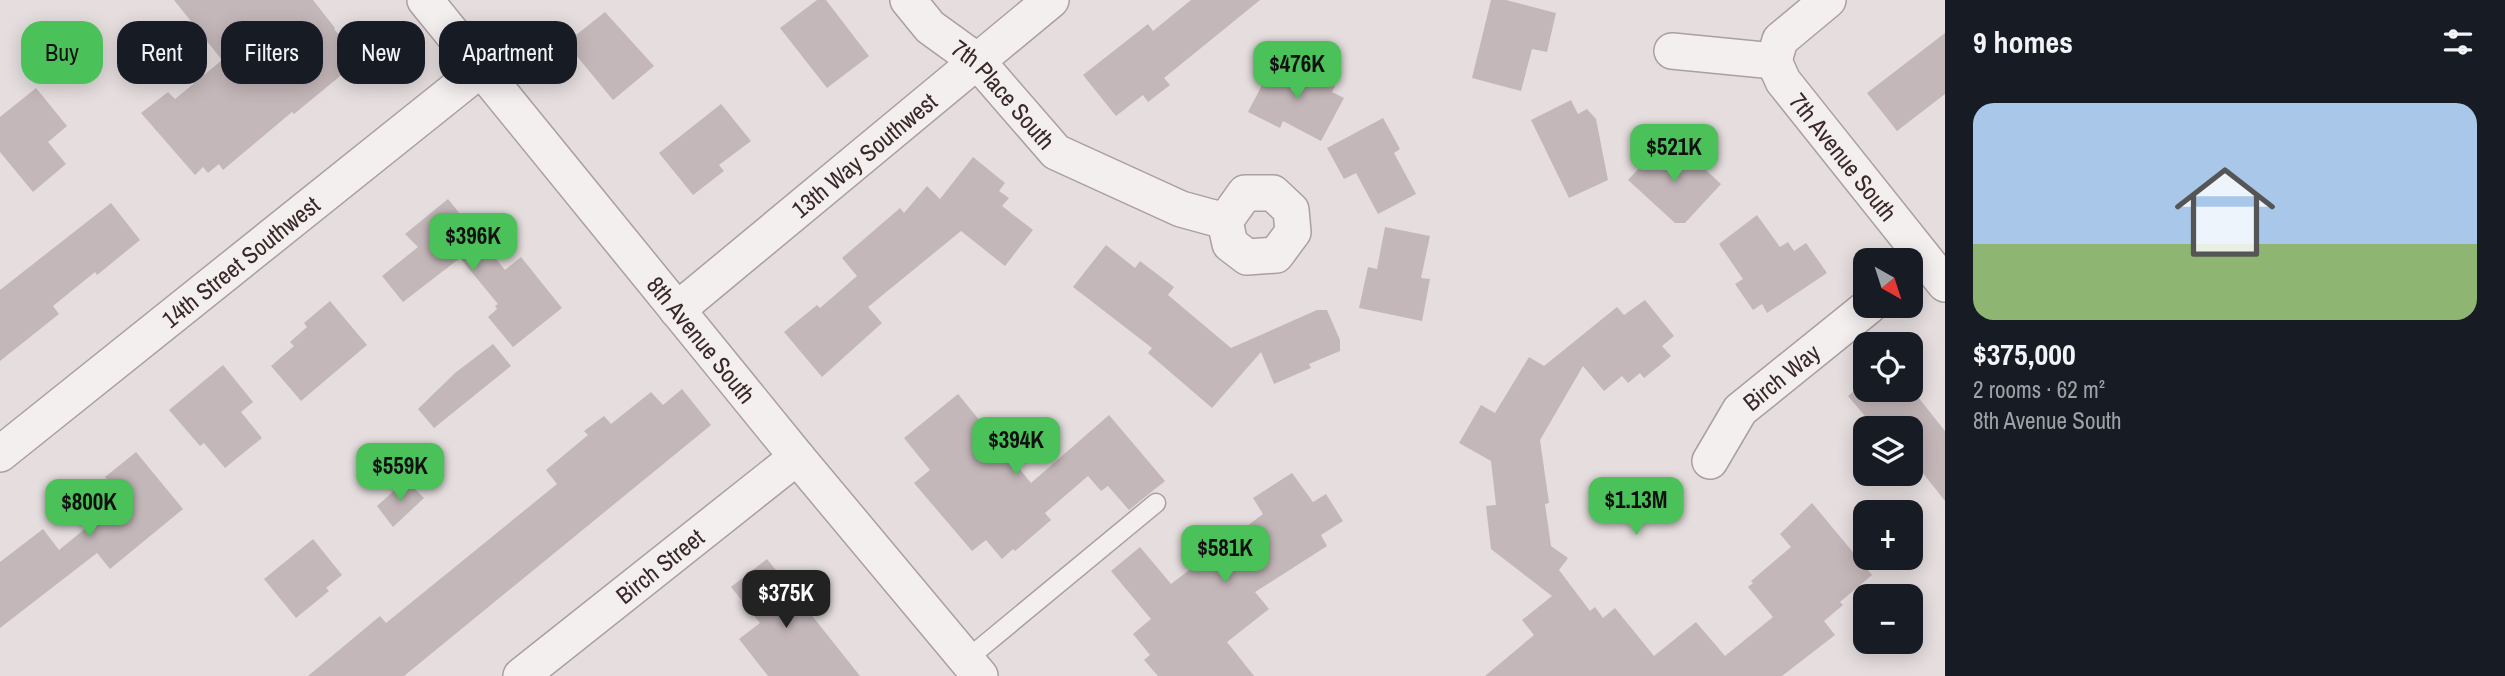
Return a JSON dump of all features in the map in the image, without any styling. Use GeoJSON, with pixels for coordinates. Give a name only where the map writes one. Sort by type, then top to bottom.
{"type":"FeatureCollection","features":[{"type":"Feature","properties":{"kind":"street","name":"8th Avenue South"},"geometry":{"type":"LineString","coordinates":[[425,0],[442,21]]}},
{"type":"Feature","properties":{"kind":"street","name":"7th Place South"},"geometry":{"type":"LineString","coordinates":[[908,0],[930,27],[978,61],[1056,152],[1181,209],[1225,221]]}},
{"type":"Feature","properties":{"kind":"street","name":"13th Way Southwest"},"geometry":{"type":"LineString","coordinates":[[677,310],[1051,0]]}},
{"type":"Feature","properties":{"kind":"street"},"geometry":{"type":"LineString","coordinates":[[1672,51],[1774,61],[1780,40],[1828,0]]}},
{"type":"Feature","properties":{"kind":"street","name":"7th Avenue South"},"geometry":{"type":"LineString","coordinates":[[1774,61],[1783,81],[1927,272]]}},
{"type":"Feature","properties":{"kind":"street","name":"14th Street Southwest"},"geometry":{"type":"LineString","coordinates":[[0,454],[462,84]]}},
{"type":"Feature","properties":{"kind":"street","name":"8th Avenue South"},"geometry":{"type":"LineString","coordinates":[[493,84],[973,668]]}},
{"type":"Feature","properties":{"kind":"street","name":"Birch Way"},"geometry":{"type":"LineString","coordinates":[[1710,461],[1740,410],[1854,318]]}},
{"type":"Feature","properties":{"kind":"street","name":"Birch Street"},"geometry":{"type":"LineString","coordinates":[[521,676],[797,457]]}},
{"type":"Feature","properties":{"kind":"lane"},"geometry":{"type":"LineString","coordinates":[[973,668],[1156,503]]}},
{"type":"Feature","properties":{"kind":"building"},"geometry":{"type":"Polygon","coordinates":[[[174,0],[313,0],[337,32],[337,79],[294,114],[292,112],[223,170],[219,164],[208,173],[203,167],[195,175],[141,113],[168,92],[175,99],[193,84],[207,84],[207,72],[221,61],[221,84],[323,84],[323,21],[221,21],[221,59],[207,41],[207,21],[191,21],[174,0]]]}},
{"type":"Feature","properties":{"kind":"building"},"geometry":{"type":"Polygon","coordinates":[[[817,0],[826,0],[869,56],[827,88],[780,28],[817,0]]]}},
{"type":"Feature","properties":{"kind":"building"},"geometry":{"type":"Polygon","coordinates":[[[1191,0],[1260,0],[1164,78],[1170,85],[1148,102],[1143,95],[1116,116],[1083,75],[1148,24],[1153,31],[1191,0]]]}},
{"type":"Feature","properties":{"kind":"building"},"geometry":{"type":"Polygon","coordinates":[[[1491,0],[1506,0],[1556,13],[1547,52],[1532,49],[1521,91],[1472,78],[1491,0]]]}},
{"type":"Feature","properties":{"kind":"building"},"geometry":{"type":"Polygon","coordinates":[[[605,12],[654,66],[613,100],[577,56],[577,34],[605,12]]]}},
{"type":"Feature","properties":{"kind":"building"},"geometry":{"type":"Polygon","coordinates":[[[1945,33],[1945,94],[1897,131],[1867,93],[1945,33]]]}},
{"type":"Feature","properties":{"kind":"building"},"geometry":{"type":"Polygon","coordinates":[[[1274,62],[1304,77],[1307,71],[1335,86],[1332,92],[1344,98],[1321,141],[1283,121],[1280,128],[1248,112],[1274,62]]]}},
{"type":"Feature","properties":{"kind":"building"},"geometry":{"type":"Polygon","coordinates":[[[36,88],[67,126],[48,142],[66,164],[33,192],[0,152],[0,117],[36,88]]]}},
{"type":"Feature","properties":{"kind":"building"},"geometry":{"type":"Polygon","coordinates":[[[1571,100],[1578,114],[1587,109],[1596,119],[1608,180],[1569,198],[1531,120],[1571,100]]]}},
{"type":"Feature","properties":{"kind":"building"},"geometry":{"type":"Polygon","coordinates":[[[721,104],[751,141],[719,165],[724,171],[693,195],[659,153],[721,104]]]}},
{"type":"Feature","properties":{"kind":"building"},"geometry":{"type":"Polygon","coordinates":[[[1383,118],[1400,149],[1394,153],[1416,194],[1378,214],[1356,173],[1344,179],[1327,148],[1383,118]]]}},
{"type":"Feature","properties":{"kind":"building"},"geometry":{"type":"Polygon","coordinates":[[[1663,142],[1688,165],[1694,159],[1721,184],[1685,223],[1675,223],[1628,180],[1663,142]]]}},
{"type":"Feature","properties":{"kind":"building"},"geometry":{"type":"Polygon","coordinates":[[[973,157],[1005,183],[999,191],[1009,198],[1002,206],[1033,230],[1005,266],[961,231],[868,307],[882,323],[822,377],[784,332],[817,305],[820,308],[857,276],[842,258],[900,208],[904,213],[927,186],[940,199],[973,157]]]}},
{"type":"Feature","properties":{"kind":"building"},"geometry":{"type":"Polygon","coordinates":[[[448,199],[505,270],[521,257],[562,308],[513,347],[488,317],[497,309],[495,306],[498,304],[460,258],[403,302],[382,276],[418,247],[405,234],[448,199]]]}},
{"type":"Feature","properties":{"kind":"building"},"geometry":{"type":"Polygon","coordinates":[[[111,203],[140,240],[53,306],[59,314],[0,361],[0,290],[111,203]]]}},
{"type":"Feature","properties":{"kind":"building"},"geometry":{"type":"Polygon","coordinates":[[[1757,215],[1780,247],[1788,242],[1794,251],[1806,243],[1827,273],[1767,313],[1762,304],[1753,310],[1735,284],[1743,279],[1719,244],[1757,215]]]}},
{"type":"Feature","properties":{"kind":"building"},"geometry":{"type":"Polygon","coordinates":[[[1385,227],[1430,236],[1421,278],[1430,279],[1422,321],[1359,308],[1368,267],[1377,269],[1385,227]]]}},
{"type":"Feature","properties":{"kind":"building"},"geometry":{"type":"Polygon","coordinates":[[[1106,245],[1135,268],[1140,261],[1174,287],[1168,295],[1231,348],[1317,310],[1327,310],[1340,340],[1340,351],[1309,364],[1311,368],[1274,384],[1261,352],[1212,408],[1148,353],[1152,348],[1073,287],[1106,245]]]}},
{"type":"Feature","properties":{"kind":"building"},"geometry":{"type":"Polygon","coordinates":[[[1645,300],[1674,336],[1662,346],[1671,356],[1644,378],[1640,373],[1628,383],[1622,376],[1604,391],[1583,366],[1540,440],[1549,503],[1545,504],[1551,546],[1568,558],[1559,570],[1590,611],[1595,607],[1603,618],[1615,608],[1654,656],[1696,622],[1725,656],[1773,617],[1748,587],[1753,583],[1751,581],[1791,547],[1780,534],[1812,503],[1853,552],[1853,570],[1868,570],[1872,575],[1861,584],[1853,584],[1853,591],[1840,602],[1843,605],[1824,621],[1835,635],[1782,676],[1485,676],[1534,635],[1522,620],[1552,596],[1491,549],[1486,506],[1496,505],[1491,461],[1459,443],[1481,405],[1495,413],[1529,357],[1544,366],[1617,307],[1624,315],[1645,300]]]}},
{"type":"Feature","properties":{"kind":"building"},"geometry":{"type":"Polygon","coordinates":[[[330,301],[367,345],[301,401],[271,366],[294,346],[290,342],[307,327],[304,323],[330,301]]]}},
{"type":"Feature","properties":{"kind":"building"},"geometry":{"type":"Polygon","coordinates":[[[493,344],[511,366],[434,428],[418,409],[455,373],[493,344]]]}},
{"type":"Feature","properties":{"kind":"building"},"geometry":{"type":"Polygon","coordinates":[[[223,365],[253,402],[241,412],[262,438],[225,468],[204,443],[200,446],[169,410],[223,365]]]}},
{"type":"Feature","properties":{"kind":"building"},"geometry":{"type":"Polygon","coordinates":[[[682,389],[711,425],[404,676],[308,676],[380,616],[386,623],[557,484],[546,470],[588,435],[584,431],[604,416],[611,424],[651,392],[663,405],[682,389]]]}},
{"type":"Feature","properties":{"kind":"building"},"geometry":{"type":"Polygon","coordinates":[[[958,394],[1031,483],[1109,415],[1165,481],[1129,510],[1108,486],[1101,491],[1088,476],[1045,513],[1051,520],[1015,551],[1013,549],[1002,559],[986,540],[972,551],[914,483],[930,470],[904,438],[958,394]]]}},
{"type":"Feature","properties":{"kind":"building"},"geometry":{"type":"Polygon","coordinates":[[[1853,402],[1922,402],[1945,431],[1945,501],[1923,473],[1923,416],[1865,416],[1853,402]]]}},
{"type":"Feature","properties":{"kind":"building"},"geometry":{"type":"Polygon","coordinates":[[[136,452],[183,509],[110,569],[97,553],[0,628],[0,562],[43,529],[59,550],[121,496],[105,477],[136,452]]]}},
{"type":"Feature","properties":{"kind":"building"},"geometry":{"type":"Polygon","coordinates":[[[1292,473],[1313,502],[1326,494],[1343,521],[1321,535],[1327,546],[1255,592],[1269,609],[1227,642],[1254,676],[1158,676],[1144,660],[1150,655],[1133,634],[1151,619],[1111,571],[1140,547],[1171,584],[1263,514],[1253,498],[1292,473]]]}},
{"type":"Feature","properties":{"kind":"building"},"geometry":{"type":"Polygon","coordinates":[[[406,480],[424,498],[393,527],[377,506],[406,480]]]}},
{"type":"Feature","properties":{"kind":"building"},"geometry":{"type":"Polygon","coordinates":[[[313,539],[342,575],[326,588],[329,591],[296,618],[264,579],[313,539]]]}},
{"type":"Feature","properties":{"kind":"building"},"geometry":{"type":"Polygon","coordinates":[[[767,559],[860,676],[768,676],[739,639],[760,623],[731,587],[767,559]]]}}]}
